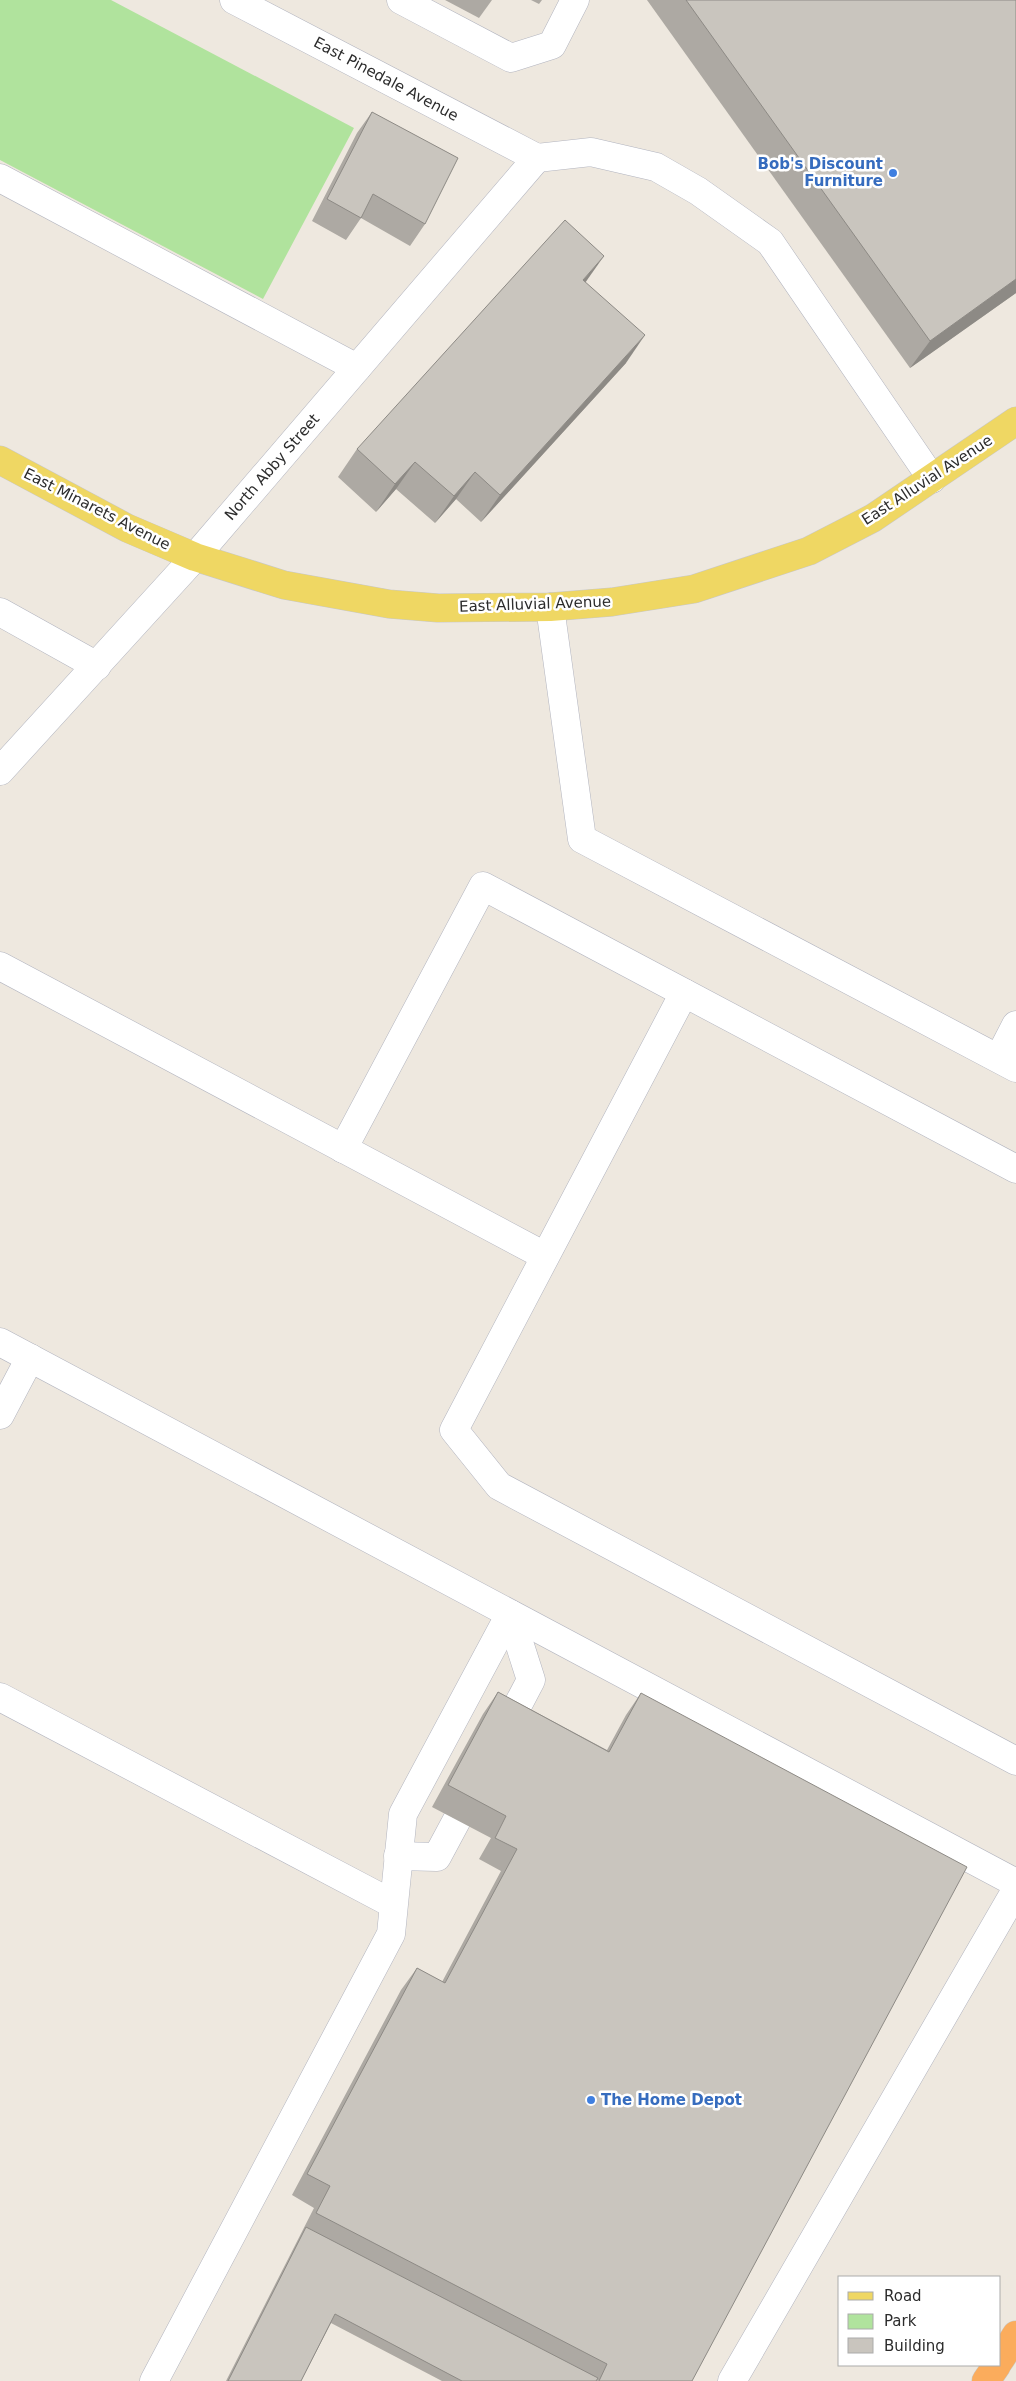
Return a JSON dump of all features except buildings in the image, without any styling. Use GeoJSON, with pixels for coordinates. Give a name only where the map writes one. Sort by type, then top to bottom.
{"type":"FeatureCollection","features":[{"type":"Feature","properties":{"kind":"highway"},"geometry":{"type":"LineString","coordinates":[[1001,2358],[1016,2335]]}},
{"type":"Feature","properties":{"kind":"highway"},"geometry":{"type":"LineString","coordinates":[[986,2381],[996,2366]]}},
{"type":"Feature","properties":{"kind":"main road","name":"East Alluvial Avenue"},"geometry":{"type":"LineString","coordinates":[[194,557],[284,585],[388,604],[438,608],[550,607],[612,602],[694,589],[809,551],[873,518],[1016,421]]}},
{"type":"Feature","properties":{"kind":"main road","name":"East Minarets Avenue"},"geometry":{"type":"LineString","coordinates":[[0,460],[127,528],[194,557]]}},
{"type":"Feature","properties":{"kind":"street","name":"East Pinedale Avenue"},"geometry":{"type":"LineString","coordinates":[[234,0],[537,158]]}},
{"type":"Feature","properties":{"kind":"street"},"geometry":{"type":"LineString","coordinates":[[401,0],[511,58],[552,44],[575,0]]}},
{"type":"Feature","properties":{"kind":"street"},"geometry":{"type":"LineString","coordinates":[[537,158],[591,152],[656,167],[698,191],[770,242],[932,478]]}},
{"type":"Feature","properties":{"kind":"street","name":"North Abby Street"},"geometry":{"type":"LineString","coordinates":[[6,756],[97,666],[194,557],[537,158]]}},
{"type":"Feature","properties":{"kind":"street"},"geometry":{"type":"LineString","coordinates":[[0,178],[357,368]]}},
{"type":"Feature","properties":{"kind":"street"},"geometry":{"type":"LineString","coordinates":[[550,607],[582,839],[1007,1063],[1016,1025]]}},
{"type":"Feature","properties":{"kind":"street"},"geometry":{"type":"LineString","coordinates":[[0,612],[97,666]]}},
{"type":"Feature","properties":{"kind":"street"},"geometry":{"type":"LineString","coordinates":[[343,1149],[484,886],[1016,1170]]}},
{"type":"Feature","properties":{"kind":"street"},"geometry":{"type":"LineString","coordinates":[[0,966],[545,1256]]}},
{"type":"Feature","properties":{"kind":"street"},"geometry":{"type":"LineString","coordinates":[[684,993],[454,1430],[499,1486],[1016,1762]]}},
{"type":"Feature","properties":{"kind":"street"},"geometry":{"type":"LineString","coordinates":[[0,1342],[1016,1883]]}},
{"type":"Feature","properties":{"kind":"street"},"geometry":{"type":"LineString","coordinates":[[0,1415],[30,1358]]}},
{"type":"Feature","properties":{"kind":"street"},"geometry":{"type":"LineString","coordinates":[[398,1856],[437,1857],[531,1680],[510,1614]]}},
{"type":"Feature","properties":{"kind":"street"},"geometry":{"type":"LineString","coordinates":[[154,2381],[391,1934],[404,1814],[510,1614]]}},
{"type":"Feature","properties":{"kind":"street"},"geometry":{"type":"LineString","coordinates":[[0,1697],[393,1904]]}},
{"type":"Feature","properties":{"kind":"street"},"geometry":{"type":"LineString","coordinates":[[732,2381],[1016,1890]]}},
{"type":"Feature","properties":{"kind":"green space"},"geometry":{"type":"Polygon","coordinates":[[[0,0],[111,0],[354,128],[263,299],[0,160],[0,0]]]}},
{"type":"Feature","properties":{"kind":"place","name":"Bob's Discount Furniture"},"geometry":{"type":"Point","coordinates":[893,173]}},
{"type":"Feature","properties":{"kind":"place","name":"The Home Depot"},"geometry":{"type":"Point","coordinates":[591,2100]}}]}
